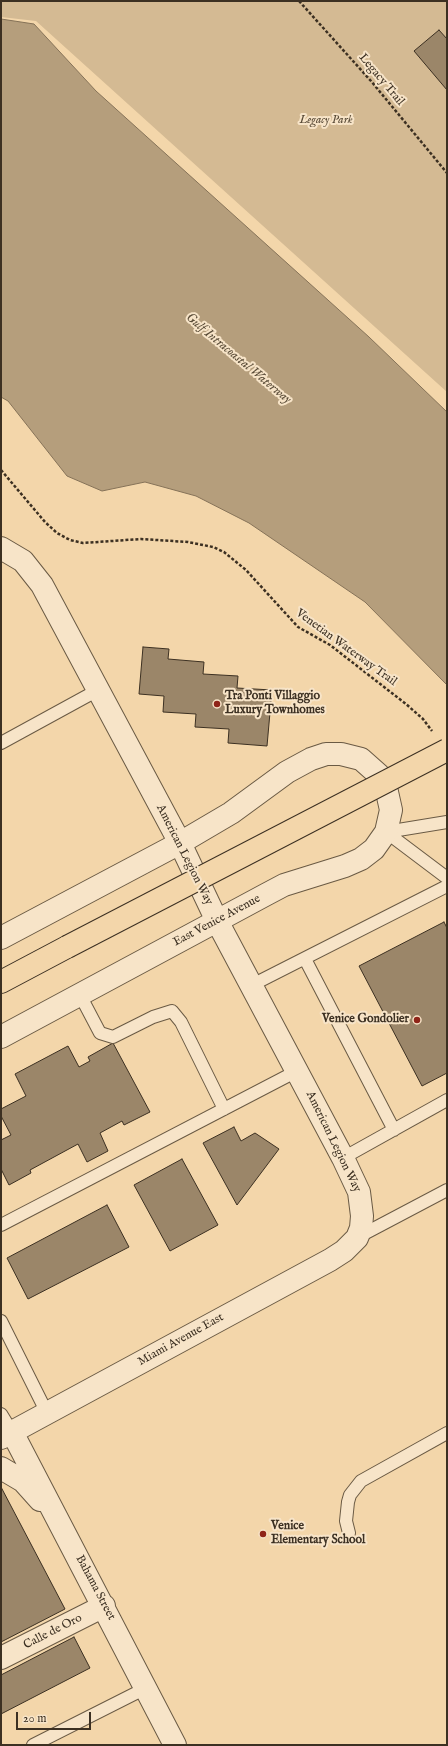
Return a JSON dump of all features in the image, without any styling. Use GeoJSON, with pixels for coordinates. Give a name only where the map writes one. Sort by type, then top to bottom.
{"type":"FeatureCollection","features":[{"type":"Feature","properties":{"kind":"main road"},"geometry":{"type":"LineString","coordinates":[[1,982],[68,947],[441,743]]}},
{"type":"Feature","properties":{"kind":"street","name":"American Legion Way"},"geometry":{"type":"LineString","coordinates":[[4,549],[23,561],[38,578],[180,843],[217,920],[343,1158],[359,1192],[362,1204],[361,1228],[357,1238]]}},
{"type":"Feature","properties":{"kind":"street","name":"East Venice Avenue"},"geometry":{"type":"LineString","coordinates":[[1,938],[180,843],[249,802],[295,767],[311,759],[326,754],[355,756],[368,764],[379,775],[390,804],[391,817],[386,832],[374,849],[353,863],[284,885],[1,1037]]}},
{"type":"Feature","properties":{"kind":"street","name":"Miami Avenue East"},"geometry":{"type":"LineString","coordinates":[[7,1435],[222,1317],[330,1260],[344,1251],[357,1238]]}},
{"type":"Feature","properties":{"kind":"street","name":"Bahama Street"},"geometry":{"type":"LineString","coordinates":[[7,1435],[60,1522],[175,1745]]}},
{"type":"Feature","properties":{"kind":"street"},"geometry":{"type":"LineString","coordinates":[[1,1468],[23,1481],[60,1522]]}},
{"type":"Feature","properties":{"kind":"street","name":"Calle de Oro"},"geometry":{"type":"LineString","coordinates":[[1,1658],[104,1606]]}},
{"type":"Feature","properties":{"kind":"lane"},"geometry":{"type":"LineString","coordinates":[[1,743],[98,690]]}},
{"type":"Feature","properties":{"kind":"lane"},"geometry":{"type":"LineString","coordinates":[[386,832],[447,822]]}},
{"type":"Feature","properties":{"kind":"lane"},"geometry":{"type":"LineString","coordinates":[[386,832],[447,878]]}},
{"type":"Feature","properties":{"kind":"lane"},"geometry":{"type":"LineString","coordinates":[[252,985],[447,886]]}},
{"type":"Feature","properties":{"kind":"lane"},"geometry":{"type":"LineString","coordinates":[[305,959],[394,1130]]}},
{"type":"Feature","properties":{"kind":"lane"},"geometry":{"type":"LineString","coordinates":[[80,995],[100,1033],[113,1037],[153,1017],[172,1012],[181,1022],[224,1109]]}},
{"type":"Feature","properties":{"kind":"lane"},"geometry":{"type":"LineString","coordinates":[[1,1225],[297,1071]]}},
{"type":"Feature","properties":{"kind":"lane"},"geometry":{"type":"LineString","coordinates":[[343,1158],[447,1100]]}},
{"type":"Feature","properties":{"kind":"lane"},"geometry":{"type":"LineString","coordinates":[[357,1238],[447,1190]]}},
{"type":"Feature","properties":{"kind":"lane"},"geometry":{"type":"LineString","coordinates":[[1,1321],[47,1413]]}},
{"type":"Feature","properties":{"kind":"lane"},"geometry":{"type":"LineString","coordinates":[[1,1414],[7,1435]]}},
{"type":"Feature","properties":{"kind":"lane"},"geometry":{"type":"LineString","coordinates":[[349,1533],[346,1521],[348,1502],[350,1495],[361,1481],[447,1433]]}},
{"type":"Feature","properties":{"kind":"lane"},"geometry":{"type":"LineString","coordinates":[[33,1745],[146,1688]]}},
{"type":"Feature","properties":{"kind":"path","name":"Legacy Trail"},"geometry":{"type":"LineString","coordinates":[[299,1],[371,81],[447,173]]}},
{"type":"Feature","properties":{"kind":"path","name":"Venetian Waterway Trail"},"geometry":{"type":"LineString","coordinates":[[1,470],[45,522],[57,533],[70,540],[83,542],[141,539],[188,542],[213,547],[224,552],[246,570],[298,627],[330,645],[406,704],[423,719],[441,743]]}},
{"type":"Feature","properties":{"kind":"green space","name":"Legacy Park"},"geometry":{"type":"Polygon","coordinates":[[[1,1],[447,1],[447,392],[36,21],[1,17],[1,1]]]}},
{"type":"Feature","properties":{"kind":"water","name":"Gulf Intracoastal Waterway"},"geometry":{"type":"Polygon","coordinates":[[[1,19],[34,24],[96,91],[369,337],[447,412],[447,685],[365,602],[249,523],[196,496],[145,482],[102,491],[67,476],[8,401],[1,397],[1,19]]]}},
{"type":"Feature","properties":{"kind":"building"},"geometry":{"type":"Polygon","coordinates":[[[439,30],[447,39],[447,90],[414,51],[439,30]]]}},
{"type":"Feature","properties":{"kind":"building","name":"Tra Ponti Villaggio Luxury Townhomes"},"geometry":{"type":"Polygon","coordinates":[[[143,647],[169,649],[168,659],[204,662],[203,674],[238,676],[237,688],[272,690],[267,746],[228,743],[229,729],[195,727],[196,714],[163,712],[164,696],[139,694],[143,647]]]}},
{"type":"Feature","properties":{"kind":"building","name":"Venice Gondolier"},"geometry":{"type":"Polygon","coordinates":[[[444,922],[447,928],[447,1073],[422,1086],[359,966],[444,922]]]}},
{"type":"Feature","properties":{"kind":"building"},"geometry":{"type":"Polygon","coordinates":[[[113,1043],[150,1112],[124,1125],[122,1121],[100,1133],[108,1151],[87,1162],[78,1144],[30,1170],[31,1173],[9,1185],[1,1169],[1,1140],[11,1135],[1,1116],[1,1109],[26,1096],[15,1074],[68,1046],[79,1067],[90,1061],[88,1057],[113,1043]]]}},
{"type":"Feature","properties":{"kind":"building"},"geometry":{"type":"Polygon","coordinates":[[[234,1127],[241,1141],[255,1133],[279,1149],[237,1205],[203,1143],[234,1127]]]}},
{"type":"Feature","properties":{"kind":"building"},"geometry":{"type":"Polygon","coordinates":[[[182,1159],[218,1225],[170,1251],[134,1185],[182,1159]]]}},
{"type":"Feature","properties":{"kind":"building"},"geometry":{"type":"Polygon","coordinates":[[[107,1205],[129,1247],[28,1299],[7,1258],[107,1205]]]}},
{"type":"Feature","properties":{"kind":"building"},"geometry":{"type":"Polygon","coordinates":[[[1,1487],[65,1609],[1,1642],[1,1487]]]}},
{"type":"Feature","properties":{"kind":"building"},"geometry":{"type":"Polygon","coordinates":[[[74,1637],[90,1668],[1,1714],[1,1675],[74,1637]]]}},
{"type":"Feature","properties":{"kind":"place","name":"Tra Ponti Villaggio Luxury Townhomes"},"geometry":{"type":"Point","coordinates":[217,704]}},
{"type":"Feature","properties":{"kind":"place","name":"Venice Gondolier"},"geometry":{"type":"Point","coordinates":[417,1020]}},
{"type":"Feature","properties":{"kind":"place","name":"Venice Elementary School"},"geometry":{"type":"Point","coordinates":[263,1534]}}]}
